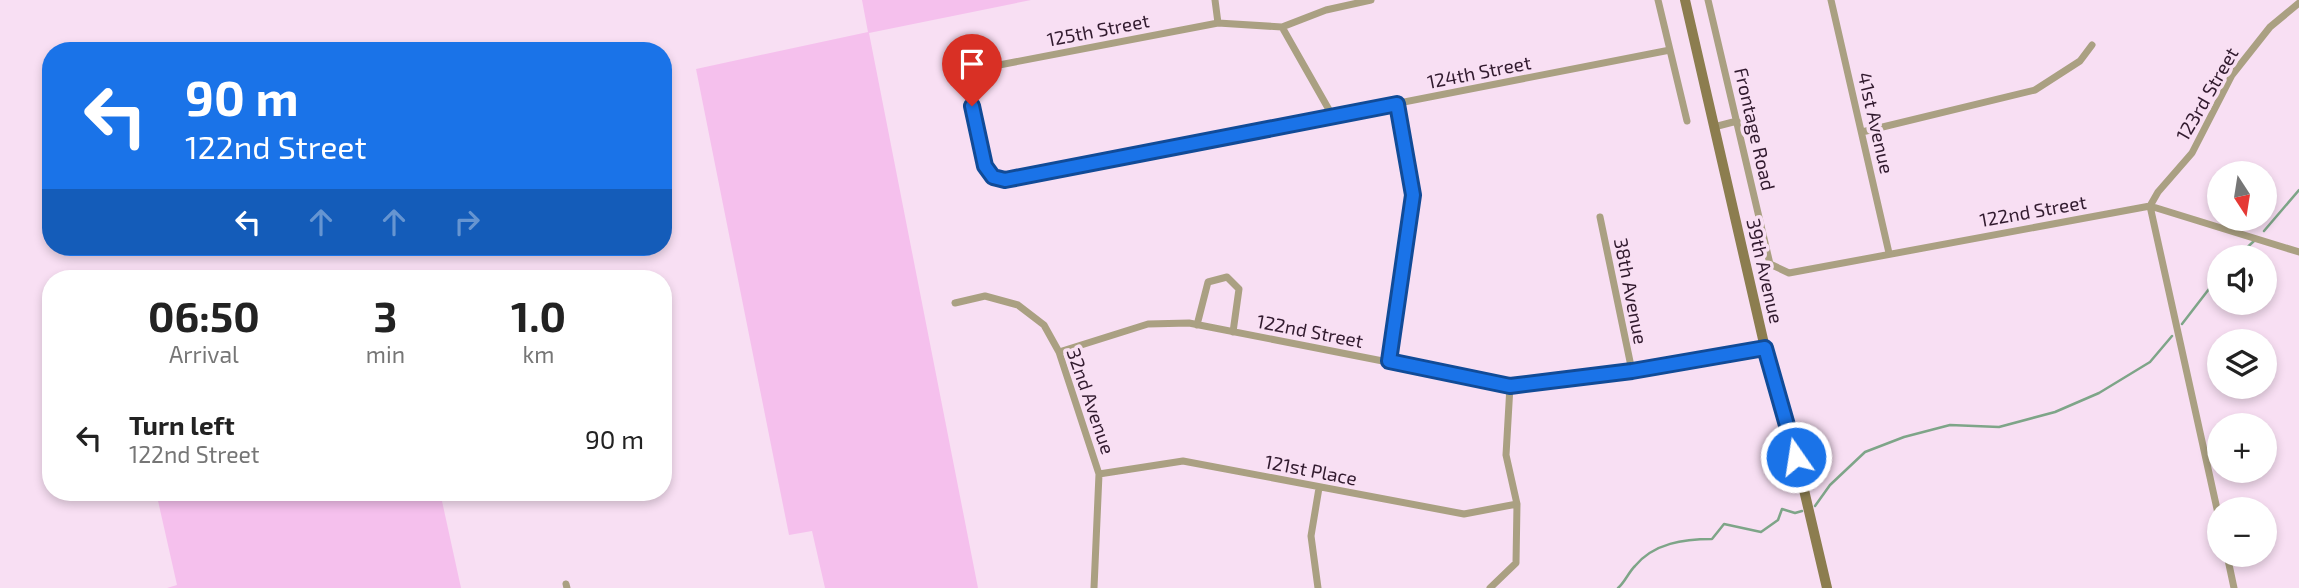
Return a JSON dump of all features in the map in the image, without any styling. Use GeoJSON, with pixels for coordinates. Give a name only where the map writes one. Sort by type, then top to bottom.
{"type":"FeatureCollection","features":[{"type":"Feature","properties":{"kind":"main road","name":"39th Avenue"},"geometry":{"type":"LineString","coordinates":[[1685,0],[1765,348],[1785,409],[1827,588]]}},
{"type":"Feature","properties":{"kind":"street"},"geometry":{"type":"LineString","coordinates":[[1215,0],[1218,23]]}},
{"type":"Feature","properties":{"kind":"street","name":"125th Street"},"geometry":{"type":"LineString","coordinates":[[1005,180],[993,177],[985,166],[972,106],[983,74],[994,66],[1218,23],[1282,27],[1326,10],[1371,0]]}},
{"type":"Feature","properties":{"kind":"street"},"geometry":{"type":"LineString","coordinates":[[1658,0],[1687,121]]}},
{"type":"Feature","properties":{"kind":"street","name":"Frontage Road"},"geometry":{"type":"LineString","coordinates":[[1708,0],[1770,264]]}},
{"type":"Feature","properties":{"kind":"street","name":"41st Avenue"},"geometry":{"type":"LineString","coordinates":[[1831,0],[1889,253]]}},
{"type":"Feature","properties":{"kind":"street","name":"123rd Street"},"geometry":{"type":"LineString","coordinates":[[2150,206],[2158,192],[2192,153],[2232,75],[2270,27],[2299,3]]}},
{"type":"Feature","properties":{"kind":"street"},"geometry":{"type":"LineString","coordinates":[[1282,27],[1332,115]]}},
{"type":"Feature","properties":{"kind":"street"},"geometry":{"type":"LineString","coordinates":[[1862,132],[2035,90],[2072,67],[2092,45]]}},
{"type":"Feature","properties":{"kind":"street","name":"124th Street"},"geometry":{"type":"LineString","coordinates":[[1005,180],[1670,50]]}},
{"type":"Feature","properties":{"kind":"street"},"geometry":{"type":"LineString","coordinates":[[1389,361],[1413,195],[1397,104]]}},
{"type":"Feature","properties":{"kind":"street"},"geometry":{"type":"LineString","coordinates":[[1714,127],[1737,121]]}},
{"type":"Feature","properties":{"kind":"street"},"geometry":{"type":"LineString","coordinates":[[2150,206],[2214,497]]}},
{"type":"Feature","properties":{"kind":"street","name":"122nd Street"},"geometry":{"type":"LineString","coordinates":[[1770,264],[1789,273],[2150,206],[2299,252]]}},
{"type":"Feature","properties":{"kind":"street","name":"38th Avenue"},"geometry":{"type":"LineString","coordinates":[[1600,217],[1632,371]]}},
{"type":"Feature","properties":{"kind":"street"},"geometry":{"type":"LineString","coordinates":[[1197,325],[1209,282],[1227,277],[1239,289],[1233,332]]}},
{"type":"Feature","properties":{"kind":"street","name":"32nd Avenue"},"geometry":{"type":"LineString","coordinates":[[955,303],[985,296],[1018,305],[1044,326],[1059,352],[1099,474],[1094,588]]}},
{"type":"Feature","properties":{"kind":"street","name":"122nd Street"},"geometry":{"type":"LineString","coordinates":[[1059,352],[1148,324],[1197,325],[1510,386],[1632,371],[1765,348]]}},
{"type":"Feature","properties":{"kind":"street"},"geometry":{"type":"LineString","coordinates":[[1490,588],[1516,563],[1517,504],[1506,455],[1510,386]]}},
{"type":"Feature","properties":{"kind":"street","name":"121st Place"},"geometry":{"type":"LineString","coordinates":[[1099,474],[1183,461],[1464,514],[1517,504]]}},
{"type":"Feature","properties":{"kind":"street"},"geometry":{"type":"LineString","coordinates":[[1318,588],[1311,536],[1319,488]]}},
{"type":"Feature","properties":{"kind":"street"},"geometry":{"type":"LineString","coordinates":[[2230,567],[2234,588]]}},
{"type":"Feature","properties":{"kind":"shaded area"},"geometry":{"type":"Polygon","coordinates":[[[862,0],[1031,0],[869,33],[978,588],[825,588],[812,531],[789,535],[696,69],[868,32],[862,0]]]}},
{"type":"Feature","properties":{"kind":"shaded area"},"geometry":{"type":"Polygon","coordinates":[[[158,501],[442,501],[461,588],[167,588],[177,585],[158,501]]]}},
{"type":"Feature","properties":{"kind":"waterway"},"geometry":{"type":"LineString","coordinates":[[2277,216],[2299,190]]}},
{"type":"Feature","properties":{"kind":"waterway"},"geometry":{"type":"LineString","coordinates":[[2250,245],[2254,241]]}},
{"type":"Feature","properties":{"kind":"waterway"},"geometry":{"type":"LineString","coordinates":[[2182,324],[2207,292]]}},
{"type":"Feature","properties":{"kind":"waterway"},"geometry":{"type":"LineString","coordinates":[[1815,506],[1830,485],[1865,452],[1904,437],[1950,425],[1999,427],[2055,412],[2099,393],[2150,362],[2172,336]]}},
{"type":"Feature","properties":{"kind":"waterway"},"geometry":{"type":"LineString","coordinates":[[1618,588],[1643,558],[1660,547],[1680,541],[1712,539],[1724,524],[1761,532],[1778,520],[1782,509],[1795,513],[1802,511]]}},
{"type":"Feature","properties":{"kind":"route"},"geometry":{"type":"LineString","coordinates":[[972,106],[985,166],[993,177],[1005,180],[1397,104],[1413,195],[1409,238],[1389,361],[1510,386],[1632,371],[1765,348],[1785,409],[1796,457]]}}]}
